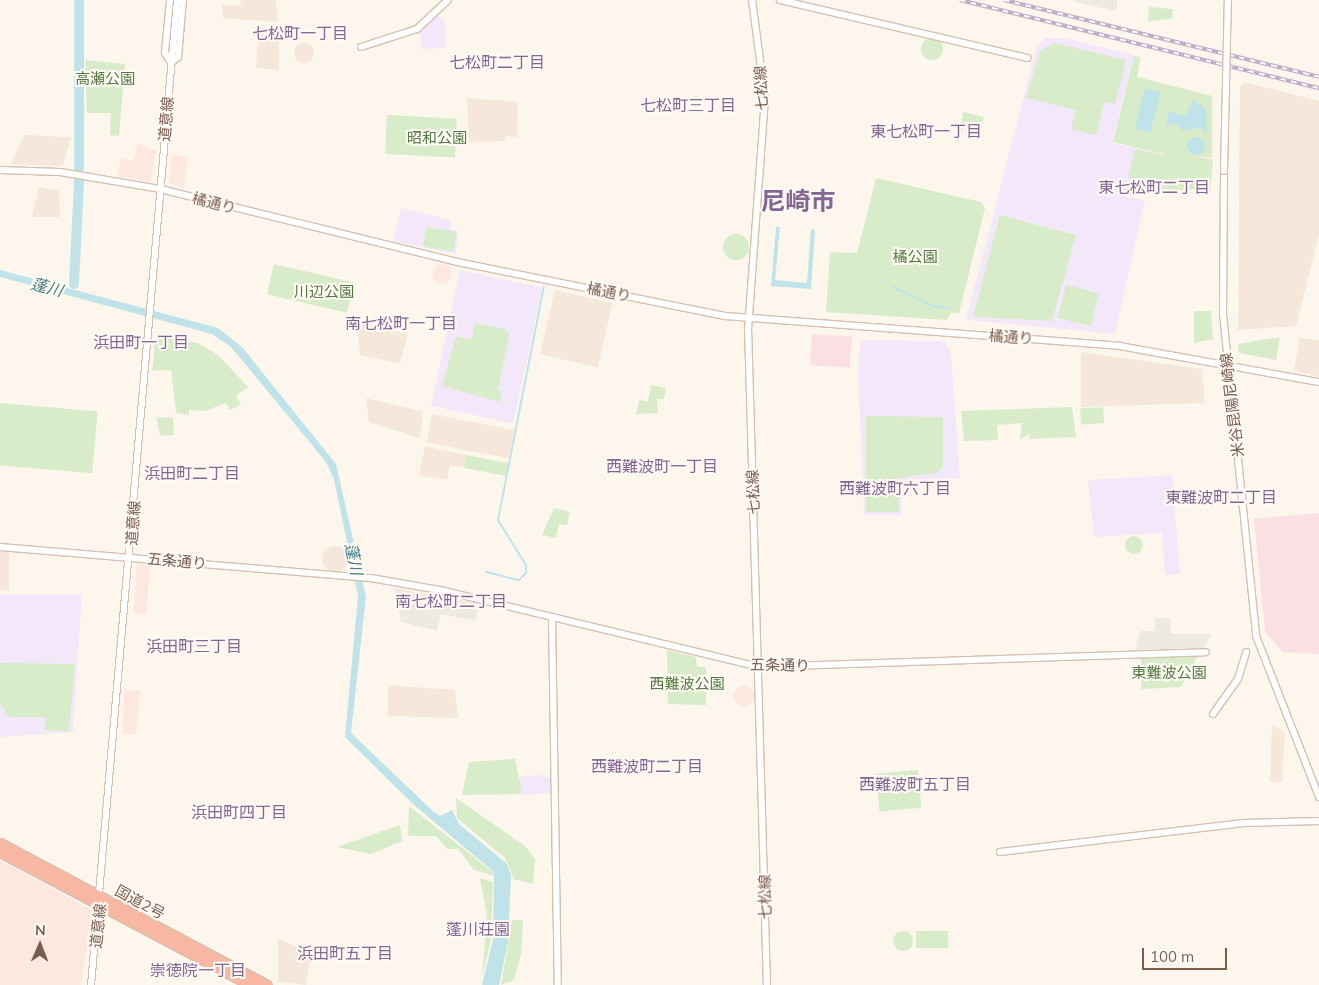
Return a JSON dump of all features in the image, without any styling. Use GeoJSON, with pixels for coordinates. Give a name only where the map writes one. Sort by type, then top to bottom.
{"type":"FeatureCollection","features":[{"type":"Feature","properties":{"kind":"highway","name":"国道2号"},"geometry":{"type":"LineString","coordinates":[[0,843],[267,985]]}},
{"type":"Feature","properties":{"kind":"highway","name":"国道2号"},"geometry":{"type":"LineString","coordinates":[[0,852],[250,985]]}},
{"type":"Feature","properties":{"kind":"street"},"geometry":{"type":"LineString","coordinates":[[170,0],[165,53],[171,63],[178,57],[183,0]]}},
{"type":"Feature","properties":{"kind":"street","name":"道意線"},"geometry":{"type":"LineString","coordinates":[[91,985],[101,896],[177,0]]}},
{"type":"Feature","properties":{"kind":"street"},"geometry":{"type":"LineString","coordinates":[[361,47],[417,29],[448,0]]}},
{"type":"Feature","properties":{"kind":"street","name":"七松線"},"geometry":{"type":"LineString","coordinates":[[752,0],[764,98],[748,319],[768,985]]}},
{"type":"Feature","properties":{"kind":"street"},"geometry":{"type":"LineString","coordinates":[[780,0],[1027,58]]}},
{"type":"Feature","properties":{"kind":"street","name":"米谷昆陽尼崎線"},"geometry":{"type":"LineString","coordinates":[[1228,0],[1222,289],[1227,363],[1259,652],[1319,797]]}},
{"type":"Feature","properties":{"kind":"street","name":"橘通り"},"geometry":{"type":"LineString","coordinates":[[0,170],[60,172],[160,189],[458,262],[748,319],[1085,343],[1227,363],[1319,382]]}},
{"type":"Feature","properties":{"kind":"street","name":"五条通り"},"geometry":{"type":"LineString","coordinates":[[0,547],[364,577],[552,617],[758,667],[1206,652]]}},
{"type":"Feature","properties":{"kind":"street"},"geometry":{"type":"LineString","coordinates":[[552,617],[558,985]]}},
{"type":"Feature","properties":{"kind":"street"},"geometry":{"type":"LineString","coordinates":[[1213,714],[1240,673],[1246,652]]}},
{"type":"Feature","properties":{"kind":"street"},"geometry":{"type":"LineString","coordinates":[[1000,852],[1240,823],[1319,821]]}},
{"type":"Feature","properties":{"kind":"shaded area"},"geometry":{"type":"Polygon","coordinates":[[[241,0],[276,0],[278,22],[223,18],[222,4],[240,6],[241,0]]]}},
{"type":"Feature","properties":{"kind":"shaded area"},"geometry":{"type":"Polygon","coordinates":[[[1069,0],[1117,0],[1117,9],[1113,11],[1069,0]]]}},
{"type":"Feature","properties":{"kind":"shaded area"},"geometry":{"type":"Polygon","coordinates":[[[437,14],[446,24],[446,48],[422,49],[420,30],[437,14]]]}},
{"type":"Feature","properties":{"kind":"shaded area"},"geometry":{"type":"Polygon","coordinates":[[[259,27],[279,30],[279,70],[256,68],[259,27]]]}},
{"type":"Feature","properties":{"kind":"shaded area"},"geometry":{"type":"Polygon","coordinates":[[[1046,38],[1065,38],[1134,55],[1112,143],[1160,154],[1153,185],[1131,180],[1127,197],[1145,200],[1115,334],[966,320],[1037,45],[1046,38]]]}},
{"type":"Feature","properties":{"kind":"shaded area"},"geometry":{"type":"Polygon","coordinates":[[[304,43],[311,46],[314,53],[311,60],[304,63],[297,60],[294,53],[297,46],[304,43]]]}},
{"type":"Feature","properties":{"kind":"shaded area"},"geometry":{"type":"Polygon","coordinates":[[[1244,82],[1319,101],[1319,234],[1296,326],[1238,330],[1240,86],[1244,82]]]}},
{"type":"Feature","properties":{"kind":"shaded area"},"geometry":{"type":"Polygon","coordinates":[[[467,98],[518,102],[517,137],[506,136],[505,141],[469,142],[467,98]]]}},
{"type":"Feature","properties":{"kind":"shaded area"},"geometry":{"type":"Polygon","coordinates":[[[24,135],[71,137],[63,166],[11,164],[24,135]]]}},
{"type":"Feature","properties":{"kind":"shaded area"},"geometry":{"type":"Polygon","coordinates":[[[138,144],[156,151],[151,182],[117,176],[121,158],[133,161],[138,144]]]}},
{"type":"Feature","properties":{"kind":"shaded area"},"geometry":{"type":"Polygon","coordinates":[[[172,155],[188,157],[184,189],[169,183],[172,155]]]}},
{"type":"Feature","properties":{"kind":"shaded area"},"geometry":{"type":"Polygon","coordinates":[[[39,187],[59,191],[60,217],[32,217],[39,187]]]}},
{"type":"Feature","properties":{"kind":"shaded area"},"geometry":{"type":"Polygon","coordinates":[[[401,208],[451,220],[449,229],[458,231],[456,254],[393,241],[401,208]]]}},
{"type":"Feature","properties":{"kind":"shaded area"},"geometry":{"type":"Polygon","coordinates":[[[438,264],[446,264],[452,270],[452,278],[446,284],[438,284],[432,278],[432,270],[438,264]]]}},
{"type":"Feature","properties":{"kind":"shaded area"},"geometry":{"type":"Polygon","coordinates":[[[460,270],[542,287],[513,423],[431,406],[460,270]]]}},
{"type":"Feature","properties":{"kind":"shaded area"},"geometry":{"type":"Polygon","coordinates":[[[555,290],[612,303],[598,368],[540,354],[555,290]]]}},
{"type":"Feature","properties":{"kind":"shaded area"},"geometry":{"type":"Polygon","coordinates":[[[357,323],[408,334],[400,364],[360,355],[357,323]]]}},
{"type":"Feature","properties":{"kind":"shaded area"},"geometry":{"type":"Polygon","coordinates":[[[812,334],[852,337],[850,368],[810,365],[812,334]]]}},
{"type":"Feature","properties":{"kind":"shaded area"},"geometry":{"type":"Polygon","coordinates":[[[1300,338],[1319,340],[1319,377],[1294,370],[1300,338]]]}},
{"type":"Feature","properties":{"kind":"shaded area"},"geometry":{"type":"Polygon","coordinates":[[[861,340],[945,341],[951,354],[960,478],[901,480],[902,515],[864,515],[858,370],[861,340]]]}},
{"type":"Feature","properties":{"kind":"shaded area"},"geometry":{"type":"Polygon","coordinates":[[[1081,352],[1202,369],[1205,403],[1081,407],[1081,352]]]}},
{"type":"Feature","properties":{"kind":"shaded area"},"geometry":{"type":"Polygon","coordinates":[[[366,398],[423,412],[420,438],[369,422],[366,398]]]}},
{"type":"Feature","properties":{"kind":"shaded area"},"geometry":{"type":"Polygon","coordinates":[[[432,414],[514,430],[509,458],[426,442],[432,414]]]}},
{"type":"Feature","properties":{"kind":"shaded area"},"geometry":{"type":"Polygon","coordinates":[[[425,446],[466,455],[463,468],[450,465],[447,480],[419,475],[425,446]]]}},
{"type":"Feature","properties":{"kind":"shaded area"},"geometry":{"type":"Polygon","coordinates":[[[1172,475],[1180,574],[1165,575],[1162,533],[1094,537],[1088,480],[1172,475]]]}},
{"type":"Feature","properties":{"kind":"shaded area"},"geometry":{"type":"Polygon","coordinates":[[[1319,513],[1319,654],[1283,652],[1265,632],[1254,519],[1319,513]]]}},
{"type":"Feature","properties":{"kind":"shaded area"},"geometry":{"type":"Polygon","coordinates":[[[335,546],[344,550],[348,559],[344,568],[335,572],[326,568],[322,559],[326,550],[335,546]]]}},
{"type":"Feature","properties":{"kind":"shaded area"},"geometry":{"type":"Polygon","coordinates":[[[0,552],[9,552],[9,590],[0,590],[0,552]]]}},
{"type":"Feature","properties":{"kind":"shaded area"},"geometry":{"type":"Polygon","coordinates":[[[137,563],[150,564],[146,614],[134,613],[137,563]]]}},
{"type":"Feature","properties":{"kind":"shaded area"},"geometry":{"type":"Polygon","coordinates":[[[395,588],[478,603],[476,621],[441,614],[437,631],[401,622],[395,588]]]}},
{"type":"Feature","properties":{"kind":"shaded area"},"geometry":{"type":"Polygon","coordinates":[[[82,594],[73,732],[0,737],[0,595],[82,594]]]}},
{"type":"Feature","properties":{"kind":"shaded area"},"geometry":{"type":"Polygon","coordinates":[[[1155,618],[1170,618],[1171,634],[1212,634],[1204,648],[1135,650],[1140,631],[1155,631],[1155,618]]]}},
{"type":"Feature","properties":{"kind":"shaded area"},"geometry":{"type":"Polygon","coordinates":[[[388,685],[455,690],[458,718],[388,716],[388,685]]]}},
{"type":"Feature","properties":{"kind":"shaded area"},"geometry":{"type":"Polygon","coordinates":[[[744,686],[751,689],[754,696],[751,703],[744,706],[737,703],[734,696],[737,689],[744,686]]]}},
{"type":"Feature","properties":{"kind":"shaded area"},"geometry":{"type":"Polygon","coordinates":[[[140,690],[136,734],[123,734],[124,691],[140,690]]]}},
{"type":"Feature","properties":{"kind":"shaded area"},"geometry":{"type":"Polygon","coordinates":[[[1272,724],[1285,733],[1282,782],[1270,782],[1272,724]]]}},
{"type":"Feature","properties":{"kind":"shaded area"},"geometry":{"type":"Polygon","coordinates":[[[540,775],[551,778],[552,793],[523,795],[518,777],[540,775]]]}},
{"type":"Feature","properties":{"kind":"shaded area"},"geometry":{"type":"Polygon","coordinates":[[[0,860],[89,908],[92,913],[81,985],[0,985],[0,860]]]}},
{"type":"Feature","properties":{"kind":"shaded area"},"geometry":{"type":"Polygon","coordinates":[[[278,938],[311,955],[306,985],[278,982],[278,938]]]}},
{"type":"Feature","properties":{"kind":"green space"},"geometry":{"type":"Polygon","coordinates":[[[1149,7],[1173,9],[1172,19],[1148,21],[1149,7]]]}},
{"type":"Feature","properties":{"kind":"green space"},"geometry":{"type":"Polygon","coordinates":[[[932,38],[940,41],[943,49],[940,57],[932,60],[924,57],[921,49],[924,41],[932,38]]]}},
{"type":"Feature","properties":{"kind":"green space"},"geometry":{"type":"Polygon","coordinates":[[[1054,43],[1126,60],[1115,104],[1104,102],[1096,135],[1071,129],[1076,110],[1026,98],[1040,51],[1054,43]]]}},
{"type":"Feature","properties":{"kind":"green space"},"geometry":{"type":"Polygon","coordinates":[[[1134,56],[1141,57],[1137,77],[1212,96],[1212,158],[1193,155],[1213,160],[1210,193],[1199,189],[1155,192],[1157,184],[1128,177],[1135,149],[1163,155],[1165,149],[1162,154],[1113,142],[1134,56]]]}},
{"type":"Feature","properties":{"kind":"green space","name":"高瀬公園"},"geometry":{"type":"Polygon","coordinates":[[[85,60],[125,64],[119,136],[110,135],[111,113],[87,113],[85,60]]]}},
{"type":"Feature","properties":{"kind":"green space"},"geometry":{"type":"Polygon","coordinates":[[[963,112],[984,117],[979,131],[963,128],[957,147],[963,112]]]}},
{"type":"Feature","properties":{"kind":"green space","name":"昭和公園"},"geometry":{"type":"Polygon","coordinates":[[[387,115],[457,119],[455,158],[385,154],[387,115]]]}},
{"type":"Feature","properties":{"kind":"green space","name":"橘公園"},"geometry":{"type":"Polygon","coordinates":[[[876,178],[981,202],[985,208],[959,313],[951,313],[947,320],[826,312],[830,252],[857,253],[876,178]]]}},
{"type":"Feature","properties":{"kind":"green space"},"geometry":{"type":"Polygon","coordinates":[[[1000,215],[1076,235],[1052,321],[973,317],[1000,215]]]}},
{"type":"Feature","properties":{"kind":"green space"},"geometry":{"type":"Polygon","coordinates":[[[426,227],[457,232],[453,252],[423,247],[426,227]]]}},
{"type":"Feature","properties":{"kind":"green space"},"geometry":{"type":"Polygon","coordinates":[[[736,234],[745,238],[749,247],[745,256],[736,260],[727,256],[723,247],[727,238],[736,234]]]}},
{"type":"Feature","properties":{"kind":"green space","name":"川辺公園"},"geometry":{"type":"Polygon","coordinates":[[[274,264],[354,282],[347,313],[267,294],[274,264]]]}},
{"type":"Feature","properties":{"kind":"green space"},"geometry":{"type":"Polygon","coordinates":[[[1066,285],[1099,293],[1091,326],[1058,318],[1066,285]]]}},
{"type":"Feature","properties":{"kind":"green space"},"geometry":{"type":"Polygon","coordinates":[[[1194,311],[1211,311],[1213,339],[1194,343],[1194,311]]]}},
{"type":"Feature","properties":{"kind":"green space"},"geometry":{"type":"Polygon","coordinates":[[[475,323],[506,329],[509,336],[498,390],[502,391],[500,402],[442,386],[456,336],[472,340],[475,323]]]}},
{"type":"Feature","properties":{"kind":"green space"},"geometry":{"type":"Polygon","coordinates":[[[156,336],[198,343],[218,355],[248,387],[236,396],[241,405],[230,410],[226,403],[205,411],[189,410],[189,415],[176,413],[171,370],[152,371],[156,336]]]}},
{"type":"Feature","properties":{"kind":"green space"},"geometry":{"type":"Polygon","coordinates":[[[1280,337],[1276,360],[1239,353],[1238,344],[1280,337]]]}},
{"type":"Feature","properties":{"kind":"green space"},"geometry":{"type":"Polygon","coordinates":[[[651,385],[666,388],[664,399],[657,399],[658,413],[636,414],[639,400],[648,402],[651,385]]]}},
{"type":"Feature","properties":{"kind":"green space"},"geometry":{"type":"Polygon","coordinates":[[[0,403],[98,412],[92,473],[0,465],[0,403]]]}},
{"type":"Feature","properties":{"kind":"green space"},"geometry":{"type":"Polygon","coordinates":[[[1072,407],[1076,437],[1029,439],[1030,433],[1020,440],[1022,423],[997,425],[998,440],[964,441],[961,411],[1072,407]]]}},
{"type":"Feature","properties":{"kind":"green space"},"geometry":{"type":"Polygon","coordinates":[[[1103,407],[1104,423],[1081,425],[1080,409],[1103,407]]]}},
{"type":"Feature","properties":{"kind":"green space"},"geometry":{"type":"Polygon","coordinates":[[[866,416],[943,417],[943,468],[936,473],[898,478],[899,512],[866,512],[866,416]]]}},
{"type":"Feature","properties":{"kind":"green space"},"geometry":{"type":"Polygon","coordinates":[[[157,417],[173,418],[174,435],[160,436],[157,417]]]}},
{"type":"Feature","properties":{"kind":"green space"},"geometry":{"type":"Polygon","coordinates":[[[466,455],[508,463],[506,476],[464,468],[466,455]]]}},
{"type":"Feature","properties":{"kind":"green space"},"geometry":{"type":"Polygon","coordinates":[[[554,508],[570,512],[567,525],[559,524],[556,538],[542,535],[554,508]]]}},
{"type":"Feature","properties":{"kind":"green space"},"geometry":{"type":"Polygon","coordinates":[[[1130,536],[1138,536],[1143,541],[1141,552],[1130,554],[1125,549],[1125,541],[1130,536]]]}},
{"type":"Feature","properties":{"kind":"green space","name":"西難波公園"},"geometry":{"type":"Polygon","coordinates":[[[667,650],[696,657],[697,666],[706,668],[706,705],[668,704],[667,650]]]}},
{"type":"Feature","properties":{"kind":"green space","name":"東難波公園"},"geometry":{"type":"Polygon","coordinates":[[[1198,656],[1181,687],[1141,689],[1141,658],[1198,656]]]}},
{"type":"Feature","properties":{"kind":"green space"},"geometry":{"type":"Polygon","coordinates":[[[0,663],[75,664],[69,731],[45,730],[45,717],[9,717],[0,704],[0,663]]]}},
{"type":"Feature","properties":{"kind":"green space"},"geometry":{"type":"Polygon","coordinates":[[[515,759],[522,794],[462,795],[469,762],[515,759]]]}},
{"type":"Feature","properties":{"kind":"green space"},"geometry":{"type":"Polygon","coordinates":[[[918,770],[921,808],[879,812],[876,774],[918,770]]]}},
{"type":"Feature","properties":{"kind":"green space"},"geometry":{"type":"Polygon","coordinates":[[[456,798],[525,846],[535,859],[533,884],[514,879],[505,858],[457,818],[456,798]]]}},
{"type":"Feature","properties":{"kind":"green space"},"geometry":{"type":"Polygon","coordinates":[[[409,806],[493,872],[494,876],[474,870],[458,849],[447,849],[436,836],[408,836],[409,806]]]}},
{"type":"Feature","properties":{"kind":"green space"},"geometry":{"type":"Polygon","coordinates":[[[400,825],[402,841],[371,854],[337,847],[400,825]]]}},
{"type":"Feature","properties":{"kind":"green space"},"geometry":{"type":"Polygon","coordinates":[[[480,878],[493,882],[491,940],[482,977],[487,916],[480,878]]]}},
{"type":"Feature","properties":{"kind":"green space"},"geometry":{"type":"Polygon","coordinates":[[[512,920],[523,920],[521,955],[514,980],[501,985],[512,920]]]}},
{"type":"Feature","properties":{"kind":"green space"},"geometry":{"type":"Polygon","coordinates":[[[903,931],[910,934],[913,941],[910,948],[903,951],[896,948],[893,941],[896,934],[903,931]]]}},
{"type":"Feature","properties":{"kind":"green space"},"geometry":{"type":"Polygon","coordinates":[[[916,931],[948,931],[948,948],[916,948],[916,931]]]}},
{"type":"Feature","properties":{"kind":"water"},"geometry":{"type":"Polygon","coordinates":[[[1145,88],[1161,92],[1150,133],[1135,129],[1145,88]]]}},
{"type":"Feature","properties":{"kind":"water"},"geometry":{"type":"Polygon","coordinates":[[[1193,99],[1206,109],[1207,133],[1200,127],[1184,131],[1174,123],[1166,126],[1169,111],[1185,116],[1193,99]]]}},
{"type":"Feature","properties":{"kind":"water"},"geometry":{"type":"Polygon","coordinates":[[[1192,137],[1200,137],[1205,142],[1203,153],[1192,155],[1187,150],[1187,142],[1192,137]]]}},
{"type":"Feature","properties":{"kind":"water"},"geometry":{"type":"Polygon","coordinates":[[[776,227],[780,227],[775,280],[807,283],[811,229],[815,230],[811,289],[771,286],[776,227]]]}},
{"type":"Feature","properties":{"kind":"water","name":"蓬川"},"geometry":{"type":"Polygon","coordinates":[[[0,270],[218,328],[242,347],[336,464],[366,597],[351,733],[434,812],[440,816],[452,810],[459,824],[507,864],[511,875],[508,942],[499,985],[482,985],[493,940],[494,872],[414,805],[345,737],[358,596],[334,479],[326,462],[231,347],[212,334],[0,277],[0,270]]]}},
{"type":"Feature","properties":{"kind":"waterway"},"geometry":{"type":"LineString","coordinates":[[79,0],[79,168]]}},
{"type":"Feature","properties":{"kind":"waterway"},"geometry":{"type":"LineString","coordinates":[[74,284],[79,181]]}},
{"type":"Feature","properties":{"kind":"waterway"},"geometry":{"type":"LineString","coordinates":[[486,572],[519,580],[526,573],[526,565],[498,520],[544,286]]}},
{"type":"Feature","properties":{"kind":"waterway"},"geometry":{"type":"LineString","coordinates":[[893,287],[933,306],[949,308]]}},
{"type":"Feature","properties":{"kind":"railway"},"geometry":{"type":"LineString","coordinates":[[960,0],[1319,88]]}},
{"type":"Feature","properties":{"kind":"railway"},"geometry":{"type":"LineString","coordinates":[[1004,0],[1319,77]]}},
{"type":"Feature","properties":{"kind":"district","name":"七松町一丁目"},"geometry":{"type":"Point","coordinates":[300,33]}},
{"type":"Feature","properties":{"kind":"district","name":"七松町二丁目"},"geometry":{"type":"Point","coordinates":[497,62]}},
{"type":"Feature","properties":{"kind":"district","name":"七松町三丁目"},"geometry":{"type":"Point","coordinates":[688,105]}},
{"type":"Feature","properties":{"kind":"district","name":"東七松町一丁目"},"geometry":{"type":"Point","coordinates":[926,131]}},
{"type":"Feature","properties":{"kind":"district","name":"東七松町二丁目"},"geometry":{"type":"Point","coordinates":[1154,187]}},
{"type":"Feature","properties":{"kind":"district","name":"尼崎市"},"geometry":{"type":"Point","coordinates":[798,201]}},
{"type":"Feature","properties":{"kind":"district","name":"南七松町一丁目"},"geometry":{"type":"Point","coordinates":[401,323]}},
{"type":"Feature","properties":{"kind":"district","name":"浜田町一丁目"},"geometry":{"type":"Point","coordinates":[141,342]}},
{"type":"Feature","properties":{"kind":"district","name":"西難波町一丁目"},"geometry":{"type":"Point","coordinates":[662,466]}},
{"type":"Feature","properties":{"kind":"district","name":"浜田町二丁目"},"geometry":{"type":"Point","coordinates":[192,473]}},
{"type":"Feature","properties":{"kind":"district","name":"西難波町六丁目"},"geometry":{"type":"Point","coordinates":[895,488]}},
{"type":"Feature","properties":{"kind":"district","name":"東難波町二丁目"},"geometry":{"type":"Point","coordinates":[1221,497]}},
{"type":"Feature","properties":{"kind":"district","name":"南七松町二丁目"},"geometry":{"type":"Point","coordinates":[451,601]}},
{"type":"Feature","properties":{"kind":"district","name":"浜田町三丁目"},"geometry":{"type":"Point","coordinates":[194,646]}},
{"type":"Feature","properties":{"kind":"district","name":"西難波町二丁目"},"geometry":{"type":"Point","coordinates":[647,766]}},
{"type":"Feature","properties":{"kind":"district","name":"西難波町五丁目"},"geometry":{"type":"Point","coordinates":[915,784]}},
{"type":"Feature","properties":{"kind":"district","name":"浜田町四丁目"},"geometry":{"type":"Point","coordinates":[239,812]}},
{"type":"Feature","properties":{"kind":"district","name":"蓬川荘園"},"geometry":{"type":"Point","coordinates":[478,929]}},
{"type":"Feature","properties":{"kind":"district","name":"浜田町五丁目"},"geometry":{"type":"Point","coordinates":[345,953]}},
{"type":"Feature","properties":{"kind":"district","name":"崇徳院一丁目"},"geometry":{"type":"Point","coordinates":[198,970]}}]}
